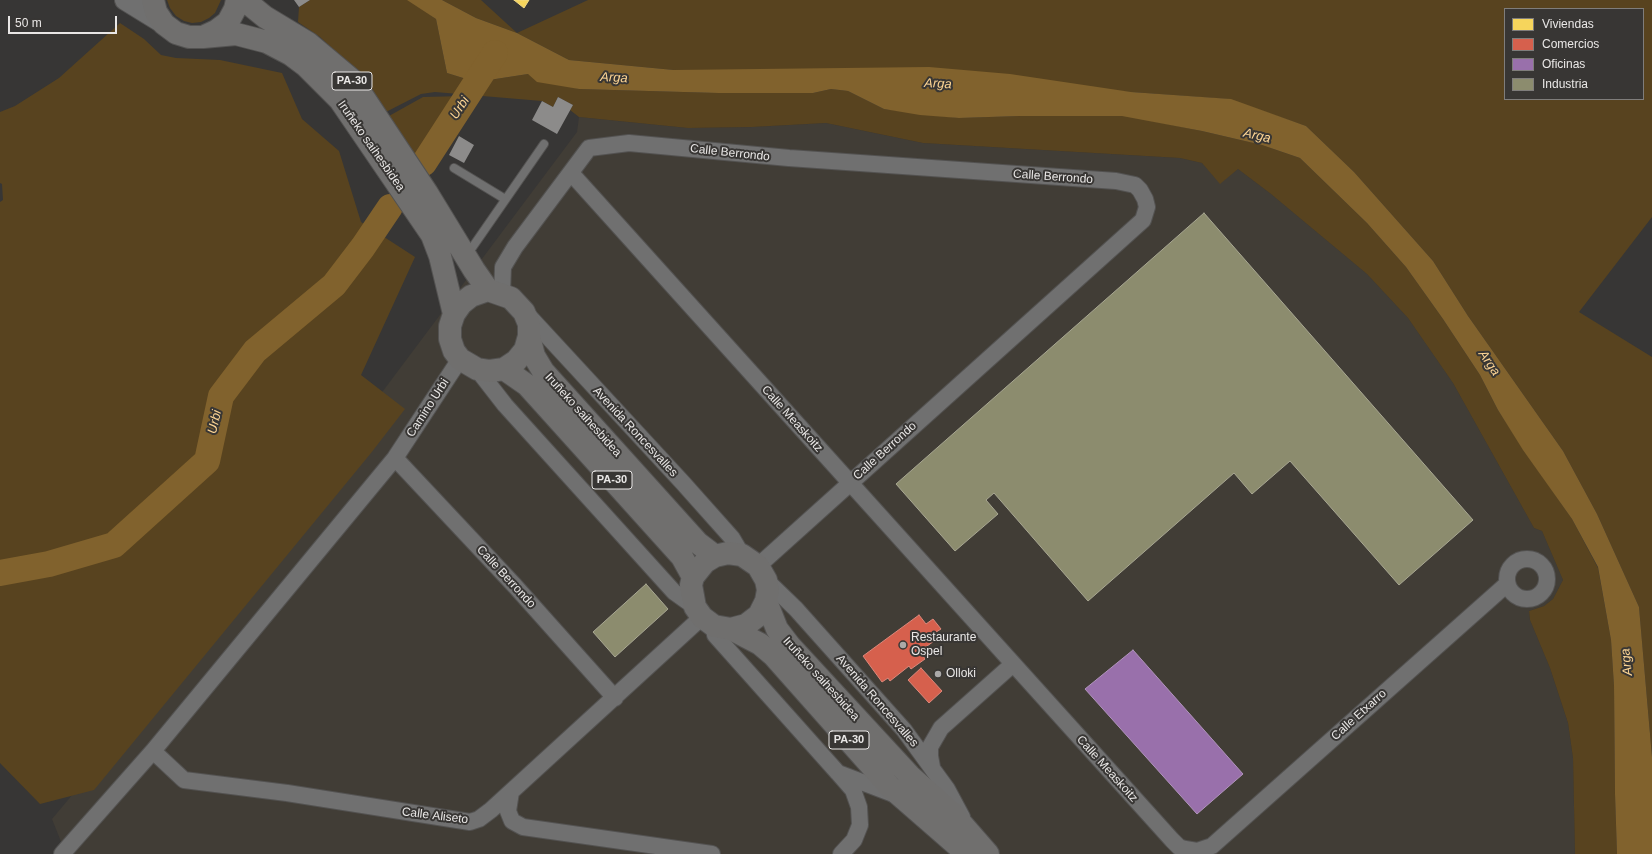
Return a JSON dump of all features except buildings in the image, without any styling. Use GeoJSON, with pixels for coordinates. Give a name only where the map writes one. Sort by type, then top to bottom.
{"type":"FeatureCollection","features":[{"type":"Feature","properties":{"kind":"highway","name":"PA-30"},"geometry":{"type":"LineString","coordinates":[[153,0],[156,12],[164,24],[176,33],[189,37],[203,37]]}},
{"type":"Feature","properties":{"kind":"highway"},"geometry":{"type":"LineString","coordinates":[[203,37],[216,32],[228,22],[235,9],[237,0]]}},
{"type":"Feature","properties":{"kind":"highway","name":"Iruñeko saihesbidea"},"geometry":{"type":"LineString","coordinates":[[244,0],[265,17],[308,43],[352,80],[427,193],[466,257],[495,292]]}},
{"type":"Feature","properties":{"kind":"highway","name":"Iruñeko saihesbidea"},"geometry":{"type":"LineString","coordinates":[[203,37],[236,34],[267,42],[290,54],[306,66],[340,100],[432,235],[440,256],[454,314]]}},
{"type":"Feature","properties":{"kind":"highway","name":"PA-30"},"geometry":{"type":"LineString","coordinates":[[469,364],[454,351],[450,339],[450,326],[454,314],[461,304],[471,296],[495,292],[511,298],[524,312],[529,324],[529,336]]}},
{"type":"Feature","properties":{"kind":"highway"},"geometry":{"type":"LineString","coordinates":[[469,364],[490,371],[504,369],[516,361],[525,350],[529,336]]}},
{"type":"Feature","properties":{"kind":"highway","name":"Iruñeko saihesbidea"},"geometry":{"type":"LineString","coordinates":[[529,336],[534,356],[543,371],[698,543],[715,556]]}},
{"type":"Feature","properties":{"kind":"highway","name":"Iruñeko saihesbidea"},"geometry":{"type":"LineString","coordinates":[[504,369],[527,385],[682,557],[693,577]]}},
{"type":"Feature","properties":{"kind":"highway"},"geometry":{"type":"LineString","coordinates":[[693,577],[705,562],[715,556],[728,553],[758,575],[759,615],[746,625],[711,620]]}},
{"type":"Feature","properties":{"kind":"highway","name":"Iruñeko saihesbidea"},"geometry":{"type":"LineString","coordinates":[[758,575],[777,629],[790,646],[910,776],[954,815],[969,844]]}},
{"type":"Feature","properties":{"kind":"highway","name":"PA-30"},"geometry":{"type":"LineString","coordinates":[[693,577],[691,585],[711,620],[760,644],[773,655],[890,786],[904,798],[969,844],[988,854]]}},
{"type":"Feature","properties":{"kind":"street"},"geometry":{"type":"LineString","coordinates":[[126,0],[164,24]]}},
{"type":"Feature","properties":{"kind":"street","name":"Calle Berrondo"},"geometry":{"type":"LineString","coordinates":[[495,292],[503,267],[515,247],[589,148],[629,143],[789,158],[1116,181],[1131,184],[1140,190],[1147,207],[1143,220],[850,482],[758,575]]}},
{"type":"Feature","properties":{"kind":"street","name":"Calle Measkoitz"},"geometry":{"type":"LineString","coordinates":[[571,173],[1172,840],[1179,847],[1191,851],[1197,851],[1212,846]]}},
{"type":"Feature","properties":{"kind":"street","name":"Avenida Roncesvalles"},"geometry":{"type":"LineString","coordinates":[[524,312],[732,538],[758,575],[796,609],[904,730],[947,789],[969,844]]}},
{"type":"Feature","properties":{"kind":"street"},"geometry":{"type":"LineString","coordinates":[[469,364],[674,592],[711,620],[715,635],[853,790],[859,807],[860,825],[854,840],[841,854]]}},
{"type":"Feature","properties":{"kind":"street","name":"Camino Urbi"},"geometry":{"type":"LineString","coordinates":[[62,854],[153,751],[395,458],[469,364]]}},
{"type":"Feature","properties":{"kind":"street","name":"Calle Berrondo"},"geometry":{"type":"LineString","coordinates":[[395,458],[515,586],[615,698]]}},
{"type":"Feature","properties":{"kind":"street","name":"Calle Etxarro"},"geometry":{"type":"LineString","coordinates":[[1212,846],[1507,584]]}},
{"type":"Feature","properties":{"kind":"street"},"geometry":{"type":"LineString","coordinates":[[711,620],[615,698],[511,792],[508,812],[512,821],[523,827],[712,854]]}},
{"type":"Feature","properties":{"kind":"street"},"geometry":{"type":"LineString","coordinates":[[932,768],[930,747],[941,728],[1013,664]]}},
{"type":"Feature","properties":{"kind":"street","name":"Calle Aliseto"},"geometry":{"type":"LineString","coordinates":[[153,751],[184,780],[287,793],[463,822],[470,822],[479,819],[511,792]]}},
{"type":"Feature","properties":{"kind":"street"},"geometry":{"type":"LineString","coordinates":[[838,773],[904,798]]}},
{"type":"Feature","properties":{"kind":"lane"},"geometry":{"type":"LineString","coordinates":[[466,257],[544,144]]}},
{"type":"Feature","properties":{"kind":"lane"},"geometry":{"type":"LineString","coordinates":[[454,168],[505,199]]}},
{"type":"Feature","properties":{"kind":"shaded area"},"geometry":{"type":"Polygon","coordinates":[[[167,0],[221,0],[215,13],[209,18],[201,22],[192,23],[184,21],[176,16],[170,8],[167,0]]]}},
{"type":"Feature","properties":{"kind":"shaded area"},"geometry":{"type":"Polygon","coordinates":[[[310,0],[409,0],[436,19],[447,73],[476,82],[528,74],[579,89],[718,93],[813,93],[831,89],[848,91],[884,109],[959,118],[1122,115],[1262,145],[1300,158],[1367,223],[1406,267],[1480,375],[1498,410],[1572,519],[1598,568],[1611,640],[1614,686],[1617,854],[1575,854],[1573,758],[1568,723],[1550,668],[1530,620],[1529,611],[1544,606],[1553,599],[1563,580],[1542,531],[1534,528],[1453,383],[1408,318],[1367,274],[1271,194],[1238,169],[1220,184],[1202,163],[1180,158],[923,143],[826,123],[752,127],[688,128],[579,117],[570,110],[573,105],[558,97],[553,107],[542,101],[435,92],[421,94],[382,114],[351,66],[320,37],[298,22],[299,7],[310,0]]]}},
{"type":"Feature","properties":{"kind":"shaded area"},"geometry":{"type":"Polygon","coordinates":[[[442,0],[481,0],[517,33],[476,18],[442,0]]]}},
{"type":"Feature","properties":{"kind":"shaded area"},"geometry":{"type":"Polygon","coordinates":[[[588,0],[1652,0],[1652,217],[1579,312],[1652,357],[1652,757],[1639,607],[1597,514],[1563,451],[1468,316],[1433,261],[1354,172],[1306,126],[1228,99],[1131,92],[674,70],[569,60],[517,33],[588,0]]]}},
{"type":"Feature","properties":{"kind":"shaded area"},"geometry":{"type":"Polygon","coordinates":[[[120,23],[144,39],[161,55],[176,58],[220,60],[282,73],[302,119],[339,151],[361,222],[415,257],[361,375],[405,409],[371,453],[94,790],[40,804],[0,763],[0,202],[3,200],[2,184],[0,183],[0,112],[15,106],[59,78],[120,23]]]}},
{"type":"Feature","properties":{"kind":"shaded area"},"geometry":{"type":"Polygon","coordinates":[[[465,96],[421,163],[389,116],[423,97],[465,96]]]}},
{"type":"Feature","properties":{"kind":"shaded area"},"geometry":{"type":"Polygon","coordinates":[[[579,117],[688,128],[752,127],[826,123],[923,143],[1180,158],[1202,163],[1220,183],[1238,169],[1271,194],[1367,274],[1408,318],[1453,383],[1534,528],[1542,531],[1563,580],[1553,599],[1544,606],[1529,611],[1530,620],[1550,668],[1568,723],[1573,758],[1575,854],[66,854],[52,819],[183,663],[365,415],[577,132],[579,117]]]}},
{"type":"Feature","properties":{"kind":"water","name":"Arga"},"geometry":{"type":"Polygon","coordinates":[[[407,0],[442,0],[476,18],[517,33],[569,60],[674,70],[929,67],[1010,74],[1131,92],[1231,99],[1306,126],[1354,172],[1433,261],[1468,316],[1563,451],[1597,514],[1639,607],[1652,757],[1652,854],[1617,854],[1614,686],[1611,640],[1598,567],[1572,519],[1523,450],[1498,410],[1480,375],[1406,267],[1367,223],[1300,158],[1262,145],[1202,131],[1122,116],[1020,116],[959,118],[920,115],[884,109],[848,91],[831,89],[813,93],[718,93],[579,89],[537,82],[528,74],[476,82],[447,73],[436,19],[407,0]]]}},
{"type":"Feature","properties":{"kind":"waterway","name":"Urbi"},"geometry":{"type":"LineString","coordinates":[[424,163],[495,53]]}},
{"type":"Feature","properties":{"kind":"waterway","name":"Urbi"},"geometry":{"type":"LineString","coordinates":[[0,573],[49,564],[114,545],[207,461],[221,396],[255,351],[334,285],[363,247],[390,207]]}},
{"type":"Feature","properties":{"kind":"place","name":"Restaurante Ospel"},"geometry":{"type":"Point","coordinates":[903,645]}},
{"type":"Feature","properties":{"kind":"place","name":"Olloki"},"geometry":{"type":"Point","coordinates":[938,674]}}]}
